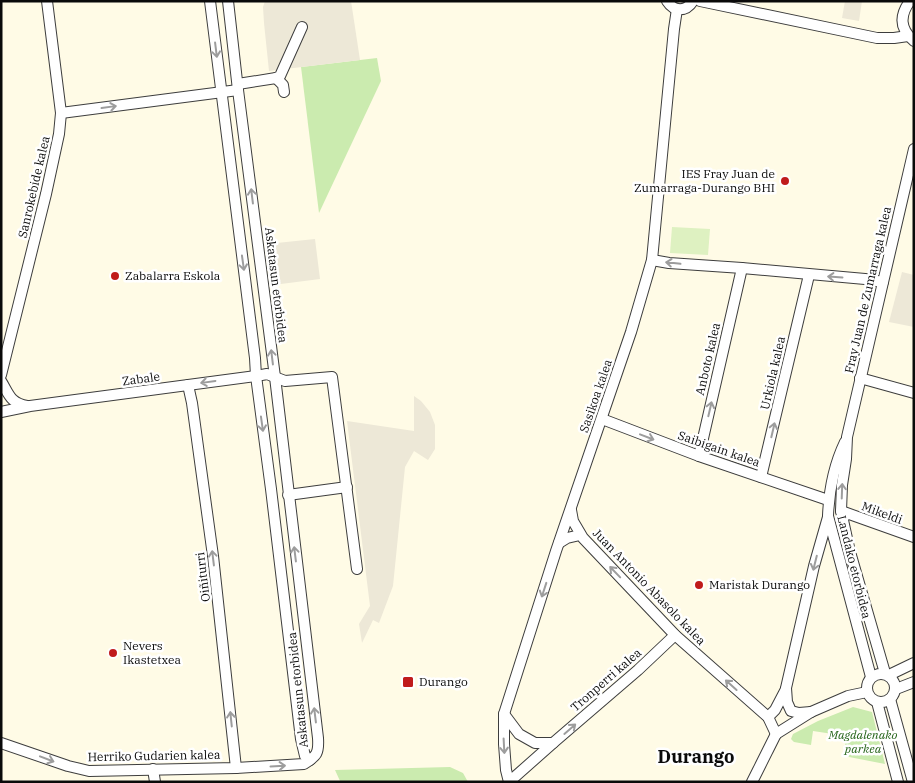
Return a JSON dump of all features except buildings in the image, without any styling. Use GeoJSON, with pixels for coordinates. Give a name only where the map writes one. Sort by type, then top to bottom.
{"type":"FeatureCollection","features":[{"type":"Feature","properties":{"kind":"street","name":"Sanrokebide kalea"},"geometry":{"type":"LineString","coordinates":[[1,375],[56,153],[61,113],[48,1]]}},
{"type":"Feature","properties":{"kind":"street","name":"Askatasun etorbidea"},"geometry":{"type":"LineString","coordinates":[[210,1],[301,739],[305,756],[310,760],[317,753],[319,747],[228,1]]}},
{"type":"Feature","properties":{"kind":"street"},"geometry":{"type":"LineString","coordinates":[[667,1],[673,8],[677,9],[686,9],[693,1]]}},
{"type":"Feature","properties":{"kind":"street"},"geometry":{"type":"LineString","coordinates":[[700,1],[877,38],[911,38]]}},
{"type":"Feature","properties":{"kind":"street"},"geometry":{"type":"LineString","coordinates":[[910,1],[903,14],[902,22],[904,29],[911,38]]}},
{"type":"Feature","properties":{"kind":"street","name":"Sasikoa kalea"},"geometry":{"type":"LineString","coordinates":[[508,782],[504,744],[504,714],[570,509],[631,332],[652,260],[677,9]]}},
{"type":"Feature","properties":{"kind":"street"},"geometry":{"type":"LineString","coordinates":[[61,113],[222,92],[276,78],[280,76],[302,27]]}},
{"type":"Feature","properties":{"kind":"street"},"geometry":{"type":"LineString","coordinates":[[276,78],[283,85],[284,92]]}},
{"type":"Feature","properties":{"kind":"street","name":"Fray Juan de Zumarraga kalea"},"geometry":{"type":"LineString","coordinates":[[847,437],[914,148]]}},
{"type":"Feature","properties":{"kind":"street"},"geometry":{"type":"LineString","coordinates":[[652,260],[883,282]]}},
{"type":"Feature","properties":{"kind":"street","name":"Anboto kalea"},"geometry":{"type":"LineString","coordinates":[[698,456],[742,268]]}},
{"type":"Feature","properties":{"kind":"street","name":"Urkiola kalea"},"geometry":{"type":"LineString","coordinates":[[761,477],[809,275]]}},
{"type":"Feature","properties":{"kind":"street","name":"Zabale"},"geometry":{"type":"LineString","coordinates":[[1,412],[30,406],[267,374],[285,381],[332,377],[346,487]]}},
{"type":"Feature","properties":{"kind":"street"},"geometry":{"type":"LineString","coordinates":[[860,378],[914,392]]}},
{"type":"Feature","properties":{"kind":"street"},"geometry":{"type":"LineString","coordinates":[[1,381],[14,401],[19,405],[30,406]]}},
{"type":"Feature","properties":{"kind":"street","name":"Oiñiturri"},"geometry":{"type":"LineString","coordinates":[[188,385],[213,556],[236,768]]}},
{"type":"Feature","properties":{"kind":"street","name":"Saibigain kalea"},"geometry":{"type":"LineString","coordinates":[[602,419],[698,456],[828,500]]}},
{"type":"Feature","properties":{"kind":"street","name":"Landako etorbidea"},"geometry":{"type":"LineString","coordinates":[[847,437],[838,456],[828,500],[828,516],[871,678]]}},
{"type":"Feature","properties":{"kind":"street","name":"Landako etorbidea"},"geometry":{"type":"LineString","coordinates":[[847,437],[841,511],[850,552],[887,674]]}},
{"type":"Feature","properties":{"kind":"street"},"geometry":{"type":"LineString","coordinates":[[288,495],[346,487],[357,569]]}},
{"type":"Feature","properties":{"kind":"street","name":"Juan Antonio Abasolo kalea"},"geometry":{"type":"LineString","coordinates":[[570,509],[573,521],[580,535],[675,635],[768,717]]}},
{"type":"Feature","properties":{"kind":"street","name":"Mikeldi"},"geometry":{"type":"LineString","coordinates":[[841,511],[914,538]]}},
{"type":"Feature","properties":{"kind":"street"},"geometry":{"type":"LineString","coordinates":[[776,734],[768,717],[775,710],[786,688],[814,566],[828,516]]}},
{"type":"Feature","properties":{"kind":"street","name":"Juan Antonio Abasolo kalea"},"geometry":{"type":"LineString","coordinates":[[559,543],[567,538],[580,535]]}},
{"type":"Feature","properties":{"kind":"street","name":"Tronperri kalea"},"geometry":{"type":"LineString","coordinates":[[508,782],[638,670],[675,635]]}},
{"type":"Feature","properties":{"kind":"street"},"geometry":{"type":"LineString","coordinates":[[898,782],[877,702],[867,692],[868,682],[875,674],[887,674],[914,663]]}},
{"type":"Feature","properties":{"kind":"street"},"geometry":{"type":"LineString","coordinates":[[887,674],[893,679],[896,689]]}},
{"type":"Feature","properties":{"kind":"street"},"geometry":{"type":"LineString","coordinates":[[877,702],[890,699],[896,689],[914,682]]}},
{"type":"Feature","properties":{"kind":"street"},"geometry":{"type":"LineString","coordinates":[[786,688],[787,702],[791,711],[799,713],[811,712]]}},
{"type":"Feature","properties":{"kind":"street"},"geometry":{"type":"LineString","coordinates":[[752,782],[776,734],[811,712],[848,696],[867,692]]}},
{"type":"Feature","properties":{"kind":"street"},"geometry":{"type":"LineString","coordinates":[[890,699],[913,782]]}},
{"type":"Feature","properties":{"kind":"street"},"geometry":{"type":"LineString","coordinates":[[504,714],[519,734],[535,743],[553,743]]}},
{"type":"Feature","properties":{"kind":"street","name":"Herriko Gudarien kalea"},"geometry":{"type":"LineString","coordinates":[[1,743],[68,766],[89,771],[236,768],[304,764],[310,760]]}},
{"type":"Feature","properties":{"kind":"street"},"geometry":{"type":"LineString","coordinates":[[153,769],[155,782]]}},
{"type":"Feature","properties":{"kind":"green space"},"geometry":{"type":"Polygon","coordinates":[[[377,58],[381,81],[319,213],[301,67],[377,58]]]}},
{"type":"Feature","properties":{"kind":"green space"},"geometry":{"type":"Polygon","coordinates":[[[672,227],[710,229],[708,255],[670,253],[672,227]]]}},
{"type":"Feature","properties":{"kind":"green space","name":"Magdalenako parkea"},"geometry":{"type":"Polygon","coordinates":[[[853,707],[872,712],[885,764],[844,756],[846,736],[813,731],[811,745],[794,742],[791,739],[793,734],[818,721],[853,707]]]}},
{"type":"Feature","properties":{"kind":"green space"},"geometry":{"type":"Polygon","coordinates":[[[450,767],[463,773],[468,782],[268,781],[340,781],[335,770],[450,767]]]}},
{"type":"Feature","properties":{"kind":"shaded area"},"geometry":{"type":"Polygon","coordinates":[[[265,1],[351,1],[360,60],[269,71],[263,7],[265,1]]]}},
{"type":"Feature","properties":{"kind":"shaded area"},"geometry":{"type":"Polygon","coordinates":[[[845,1],[862,1],[859,21],[842,18],[845,1]]]}},
{"type":"Feature","properties":{"kind":"shaded area"},"geometry":{"type":"Polygon","coordinates":[[[315,239],[320,279],[273,285],[267,244],[315,239]]]}},
{"type":"Feature","properties":{"kind":"shaded area"},"geometry":{"type":"Polygon","coordinates":[[[902,272],[914,275],[914,327],[889,322],[902,272]]]}},
{"type":"Feature","properties":{"kind":"shaded area"},"geometry":{"type":"Polygon","coordinates":[[[414,396],[430,412],[435,425],[435,449],[428,460],[414,451],[405,467],[393,586],[379,623],[373,620],[362,643],[359,624],[370,606],[347,421],[414,431],[414,396]]]}},
{"type":"Feature","properties":{"kind":"place","name":"IES Fray Juan de Zumarraga-Durango BHI"},"geometry":{"type":"Point","coordinates":[785,181]}},
{"type":"Feature","properties":{"kind":"place","name":"Zabalarra Eskola"},"geometry":{"type":"Point","coordinates":[115,276]}},
{"type":"Feature","properties":{"kind":"place","name":"Maristak Durango"},"geometry":{"type":"Point","coordinates":[699,585]}},
{"type":"Feature","properties":{"kind":"place","name":"Nevers Ikastetxea"},"geometry":{"type":"Point","coordinates":[113,653]}},
{"type":"Feature","properties":{"kind":"place","name":"Durango"},"geometry":{"type":"Point","coordinates":[408,682]}},
{"type":"Feature","properties":{"kind":"district","name":"Durango"},"geometry":{"type":"Point","coordinates":[696,757]}}]}
